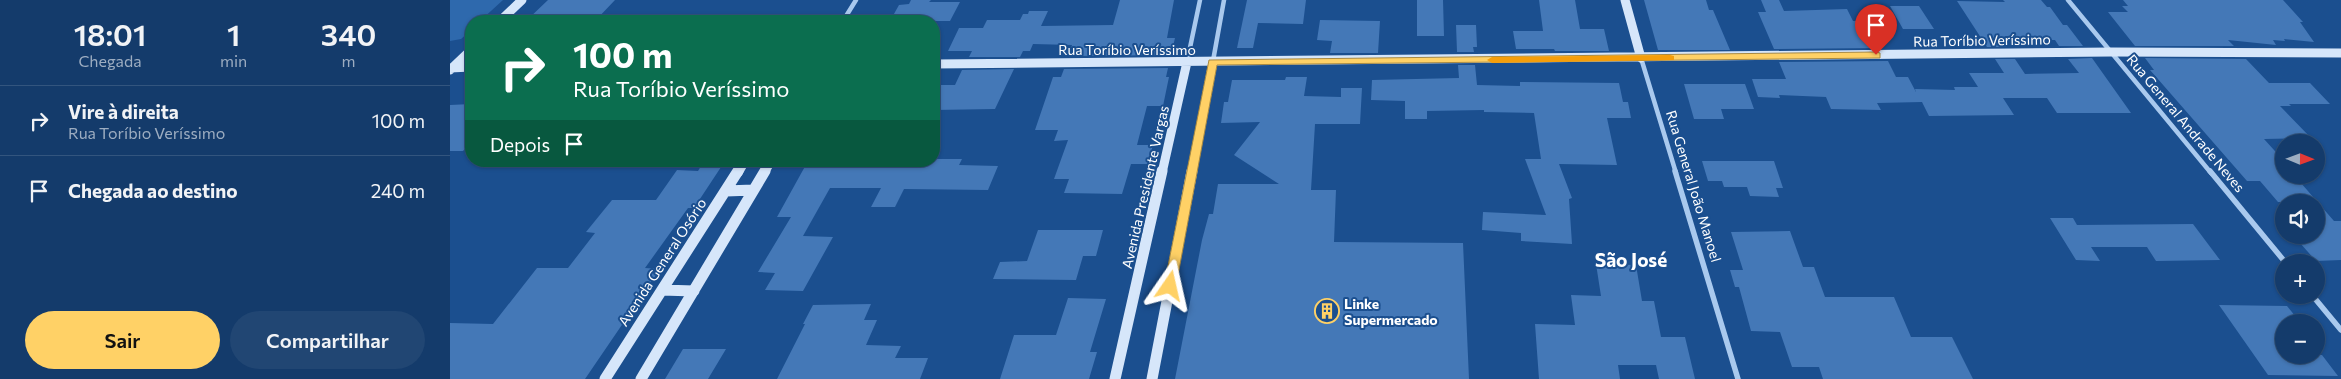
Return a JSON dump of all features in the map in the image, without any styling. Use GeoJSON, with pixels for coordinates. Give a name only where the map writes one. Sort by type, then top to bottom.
{"type":"FeatureCollection","features":[{"type":"Feature","properties":{"kind":"main road"},"geometry":{"type":"LineString","coordinates":[[506,15],[522,0]]}},
{"type":"Feature","properties":{"kind":"main road","name":"Rua General João Manoel"},"geometry":{"type":"LineString","coordinates":[[1624,0],[1641,58]]}},
{"type":"Feature","properties":{"kind":"main road","name":"Rua Toríbio Veríssimo"},"geometry":{"type":"LineString","coordinates":[[940,64],[2112,52],[2341,53]]}},
{"type":"Feature","properties":{"kind":"main road"},"geometry":{"type":"LineString","coordinates":[[451,68],[465,55]]}},
{"type":"Feature","properties":{"kind":"main road","name":"Avenida Presidente Vargas"},"geometry":{"type":"LineString","coordinates":[[1115,379],[1187,62]]}},
{"type":"Feature","properties":{"kind":"main road"},"geometry":{"type":"LineString","coordinates":[[1152,379],[1213,62]]}},
{"type":"Feature","properties":{"kind":"main road"},"geometry":{"type":"LineString","coordinates":[[451,68],[465,67]]}},
{"type":"Feature","properties":{"kind":"main road","name":"Avenida General Osório"},"geometry":{"type":"LineString","coordinates":[[605,379],[741,167]]}},
{"type":"Feature","properties":{"kind":"main road"},"geometry":{"type":"LineString","coordinates":[[641,379],[767,167]]}},
{"type":"Feature","properties":{"kind":"main road"},"geometry":{"type":"LineString","coordinates":[[726,191],[753,190]]}},
{"type":"Feature","properties":{"kind":"main road"},"geometry":{"type":"LineString","coordinates":[[662,290],[694,291]]}},
{"type":"Feature","properties":{"kind":"street"},"geometry":{"type":"LineString","coordinates":[[847,15],[856,0]]}},
{"type":"Feature","properties":{"kind":"street","name":"Avenida Presidente Vargas"},"geometry":{"type":"LineString","coordinates":[[1187,62],[1200,0]]}},
{"type":"Feature","properties":{"kind":"street"},"geometry":{"type":"LineString","coordinates":[[1213,62],[1224,0]]}},
{"type":"Feature","properties":{"kind":"street","name":"Rua General Andrade Neves"},"geometry":{"type":"LineString","coordinates":[[2068,0],[2278,254]]}},
{"type":"Feature","properties":{"kind":"street","name":"Rua General João Manoel"},"geometry":{"type":"LineString","coordinates":[[1641,58],[1738,379]]}},
{"type":"Feature","properties":{"kind":"street"},"geometry":{"type":"LineString","coordinates":[[2319,304],[2341,330]]}},
{"type":"Feature","properties":{"kind":"shaded area"},"geometry":{"type":"Polygon","coordinates":[[[450,0],[503,0],[487,15],[465,15],[465,35],[461,39],[450,41],[450,0]]]}},
{"type":"Feature","properties":{"kind":"building"},"geometry":{"type":"Polygon","coordinates":[[[548,0],[615,0],[601,15],[532,15],[548,0]]]}},
{"type":"Feature","properties":{"kind":"building"},"geometry":{"type":"Polygon","coordinates":[[[911,0],[960,2],[950,21],[940,21],[940,15],[893,15],[899,5],[909,4],[911,0]]]}},
{"type":"Feature","properties":{"kind":"building"},"geometry":{"type":"Polygon","coordinates":[[[1120,0],[1174,0],[1167,38],[1175,38],[1171,55],[1068,56],[1072,45],[1033,44],[1030,51],[1023,51],[1020,57],[969,57],[972,51],[948,51],[959,28],[983,28],[987,20],[1020,20],[1023,14],[1028,14],[1029,11],[1048,11],[1041,26],[1113,25],[1120,0]]]}},
{"type":"Feature","properties":{"kind":"building"},"geometry":{"type":"Polygon","coordinates":[[[1247,0],[1306,0],[1303,24],[1258,23],[1253,48],[1237,48],[1247,0]]]}},
{"type":"Feature","properties":{"kind":"building"},"geometry":{"type":"Polygon","coordinates":[[[1417,0],[1443,0],[1444,36],[1417,36],[1417,0]]]}},
{"type":"Feature","properties":{"kind":"building"},"geometry":{"type":"Polygon","coordinates":[[[1539,0],[1575,0],[1580,29],[1604,29],[1609,51],[1516,49],[1513,31],[1543,31],[1539,0]]]}},
{"type":"Feature","properties":{"kind":"building"},"geometry":{"type":"Polygon","coordinates":[[[1644,0],[1706,0],[1709,10],[1713,10],[1730,50],[1658,50],[1644,0]]]}},
{"type":"Feature","properties":{"kind":"building"},"geometry":{"type":"Polygon","coordinates":[[[1761,0],[1779,0],[1784,11],[1847,9],[1853,21],[1867,21],[1881,48],[1774,49],[1758,12],[1766,12],[1761,0]]]}},
{"type":"Feature","properties":{"kind":"building"},"geometry":{"type":"Polygon","coordinates":[[[2003,0],[2041,0],[2047,7],[2050,7],[2063,25],[2067,25],[2083,46],[2059,46],[2055,40],[2003,40],[2007,47],[1987,47],[1957,1],[2005,2],[2003,0]]]}},
{"type":"Feature","properties":{"kind":"building"},"geometry":{"type":"Polygon","coordinates":[[[2123,0],[2283,0],[2303,22],[2300,22],[2314,42],[2284,39],[2285,41],[2273,40],[2276,45],[2228,40],[2234,46],[2135,46],[2108,12],[2128,12],[2122,6],[2128,6],[2123,0]]]}},
{"type":"Feature","properties":{"kind":"building"},"geometry":{"type":"Polygon","coordinates":[[[1890,6],[1919,6],[1934,29],[1903,29],[1890,6]]]}},
{"type":"Feature","properties":{"kind":"building"},"geometry":{"type":"Polygon","coordinates":[[[1320,20],[1380,21],[1378,53],[1330,53],[1332,41],[1317,40],[1320,20]]]}},
{"type":"Feature","properties":{"kind":"building"},"geometry":{"type":"Polygon","coordinates":[[[1456,25],[1476,25],[1477,47],[1473,47],[1474,52],[1457,52],[1456,25]]]}},
{"type":"Feature","properties":{"kind":"building"},"geometry":{"type":"Polygon","coordinates":[[[2092,58],[2131,113],[2057,113],[2047,98],[2003,98],[2014,115],[1929,116],[1922,102],[1877,103],[1881,110],[1831,109],[1826,97],[1779,95],[1780,98],[1758,97],[1752,79],[1786,79],[1779,62],[1888,61],[1896,77],[1908,77],[1916,92],[1915,89],[1955,90],[1954,87],[1978,87],[1969,73],[2004,73],[1995,59],[2015,59],[2025,74],[2079,73],[2068,59],[2092,58]]]}},
{"type":"Feature","properties":{"kind":"building"},"geometry":{"type":"Polygon","coordinates":[[[2145,58],[2246,59],[2269,83],[2310,83],[2330,104],[2289,104],[2291,106],[2280,106],[2307,134],[2275,134],[2275,139],[2264,139],[2275,151],[2275,184],[2302,184],[2311,194],[2275,194],[2275,198],[2260,181],[2247,181],[2150,70],[2154,70],[2145,58]]]}},
{"type":"Feature","properties":{"kind":"building"},"geometry":{"type":"Polygon","coordinates":[[[1458,65],[1475,65],[1477,85],[1520,86],[1520,82],[1619,83],[1623,102],[1628,102],[1631,118],[1607,118],[1617,165],[1559,164],[1572,198],[1569,199],[1572,244],[1521,241],[1521,233],[1482,230],[1483,212],[1546,215],[1525,159],[1541,159],[1534,113],[1484,112],[1484,110],[1427,111],[1427,119],[1405,119],[1405,101],[1371,100],[1372,80],[1459,78],[1458,65]]]}},
{"type":"Feature","properties":{"kind":"building"},"geometry":{"type":"Polygon","coordinates":[[[1168,68],[1166,77],[1169,77],[1163,106],[1147,106],[1137,145],[1153,145],[1148,164],[1131,164],[1122,194],[1064,193],[1069,179],[1054,179],[1068,140],[1054,141],[1058,130],[1035,130],[1053,77],[1061,77],[1064,69],[1168,68]]]}},
{"type":"Feature","properties":{"kind":"building"},"geometry":{"type":"Polygon","coordinates":[[[1014,69],[995,109],[940,110],[940,85],[955,85],[962,70],[1014,69]]]}},
{"type":"Feature","properties":{"kind":"building","name":"Linke Supermercado"},"geometry":{"type":"Polygon","coordinates":[[[1286,77],[1307,77],[1304,96],[1341,97],[1341,88],[1362,88],[1360,124],[1315,124],[1311,190],[1336,190],[1334,242],[1463,243],[1469,379],[1175,379],[1202,240],[1209,214],[1213,214],[1218,184],[1279,184],[1234,155],[1260,122],[1221,123],[1224,102],[1228,102],[1232,80],[1285,80],[1286,77]]]}},
{"type":"Feature","properties":{"kind":"building"},"geometry":{"type":"Polygon","coordinates":[[[1684,84],[1745,84],[1754,109],[1721,109],[1724,119],[1694,119],[1684,84]]]}},
{"type":"Feature","properties":{"kind":"building"},"geometry":{"type":"Polygon","coordinates":[[[465,104],[465,149],[463,151],[450,151],[450,105],[465,104]]]}},
{"type":"Feature","properties":{"kind":"building"},"geometry":{"type":"Polygon","coordinates":[[[940,159],[962,159],[959,165],[998,166],[988,190],[904,189],[895,207],[871,207],[881,188],[830,188],[803,236],[833,237],[803,291],[765,290],[775,273],[758,272],[791,217],[777,217],[805,167],[940,167],[940,159]]]}},
{"type":"Feature","properties":{"kind":"building"},"geometry":{"type":"Polygon","coordinates":[[[1702,161],[1774,161],[1783,188],[1776,188],[1779,197],[1750,196],[1747,187],[1724,187],[1722,181],[1708,181],[1702,161]]]}},
{"type":"Feature","properties":{"kind":"building"},"geometry":{"type":"Polygon","coordinates":[[[700,167],[721,167],[694,208],[688,208],[645,268],[660,269],[585,379],[450,379],[450,323],[493,324],[537,268],[568,268],[595,233],[586,232],[612,200],[656,200],[677,170],[698,171],[700,167]]]}},
{"type":"Feature","properties":{"kind":"building"},"geometry":{"type":"Polygon","coordinates":[[[2325,211],[2334,221],[2341,221],[2341,260],[2325,261],[2325,254],[2310,254],[2301,244],[2325,244],[2325,211]]]}},
{"type":"Feature","properties":{"kind":"building"},"geometry":{"type":"Polygon","coordinates":[[[2050,218],[2073,218],[2077,225],[2193,224],[2220,260],[2156,261],[2147,247],[2091,247],[2100,261],[2076,260],[2050,218]]]}},
{"type":"Feature","properties":{"kind":"building"},"geometry":{"type":"Polygon","coordinates":[[[1038,230],[1103,230],[1096,256],[1083,256],[1076,280],[993,279],[1000,262],[1027,261],[1038,230]]]}},
{"type":"Feature","properties":{"kind":"building"},"geometry":{"type":"Polygon","coordinates":[[[1790,231],[1803,267],[1814,267],[1825,297],[1894,297],[1911,337],[1952,337],[1973,379],[1823,379],[1819,367],[1792,367],[1780,332],[1751,331],[1739,287],[1735,287],[1730,270],[1743,270],[1731,232],[1790,231]]]}},
{"type":"Feature","properties":{"kind":"building"},"geometry":{"type":"Polygon","coordinates":[[[1596,264],[1636,265],[1642,301],[1654,301],[1661,337],[1685,337],[1695,379],[1659,379],[1656,365],[1618,365],[1620,379],[1539,379],[1535,324],[1575,325],[1571,295],[1601,296],[1596,264]]]}},
{"type":"Feature","properties":{"kind":"building"},"geometry":{"type":"Polygon","coordinates":[[[1068,298],[1106,299],[1090,352],[1097,352],[1089,379],[1000,379],[1014,335],[1056,335],[1068,298]]]}},
{"type":"Feature","properties":{"kind":"building"},"geometry":{"type":"Polygon","coordinates":[[[871,304],[864,320],[877,320],[866,345],[901,346],[895,358],[928,358],[920,379],[777,379],[813,305],[871,304]]]}},
{"type":"Feature","properties":{"kind":"building"},"geometry":{"type":"Polygon","coordinates":[[[2219,305],[2287,306],[2294,314],[2275,314],[2275,364],[2325,364],[2325,359],[2338,376],[2268,375],[2219,305]]]}},
{"type":"Feature","properties":{"kind":"building"},"geometry":{"type":"Polygon","coordinates":[[[683,349],[726,349],[708,379],[665,379],[683,349]]]}},
{"type":"Feature","properties":{"kind":"slow traffic"},"geometry":{"type":"LineString","coordinates":[[1492,60],[1670,58]]}},
{"type":"Feature","properties":{"kind":"place","name":"Linke Supermercado"},"geometry":{"type":"Point","coordinates":[1327,311]}},
{"type":"Feature","properties":{"kind":"district","name":"São José"},"geometry":{"type":"Point","coordinates":[1631,259]}},
{"type":"Feature","properties":{"kind":"route"},"geometry":{"type":"LineString","coordinates":[[1170,286],[1213,62],[1876,55]]}}]}
